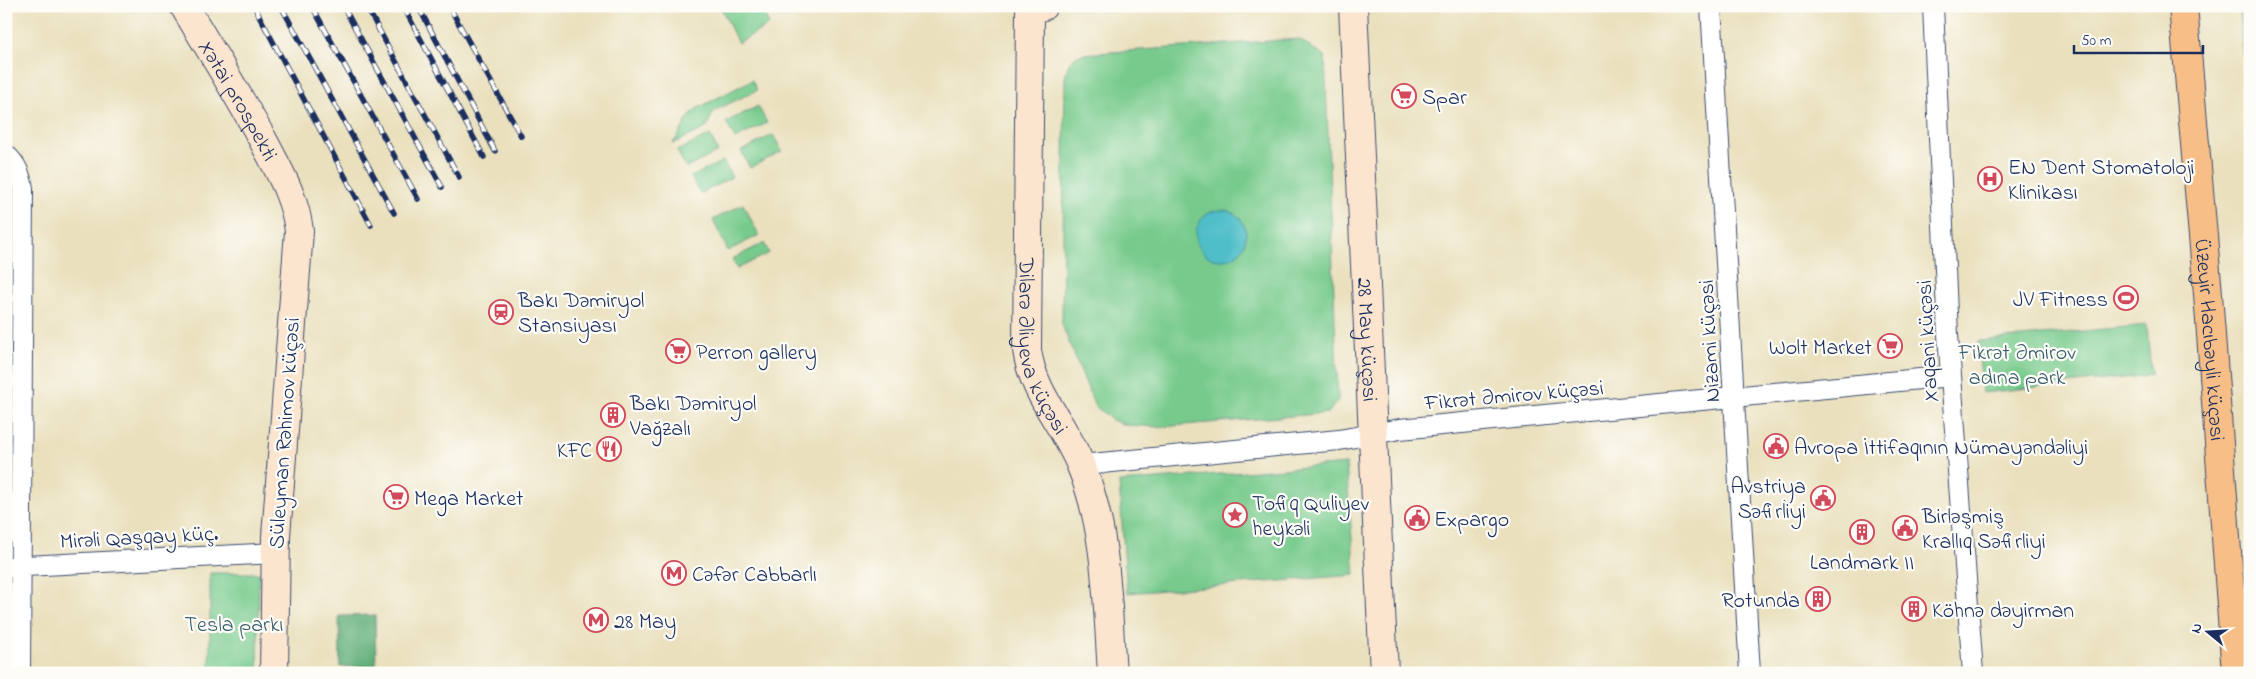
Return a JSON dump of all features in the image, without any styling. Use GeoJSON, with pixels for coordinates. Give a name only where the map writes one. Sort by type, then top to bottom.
{"type":"FeatureCollection","features":[{"type":"Feature","properties":{"kind":"highway","name":"Üzeyir Hacıbəyli küçəsi"},"geometry":{"type":"LineString","coordinates":[[2183,6],[2231,590],[2236,673]]}},
{"type":"Feature","properties":{"kind":"highway"},"geometry":{"type":"LineString","coordinates":[[2231,590],[2249,673]]}},
{"type":"Feature","properties":{"kind":"main road","name":"Xətai prospekti"},"geometry":{"type":"LineString","coordinates":[[184,6],[246,108],[291,194]]}},
{"type":"Feature","properties":{"kind":"main road","name":"28 May küçəsi"},"geometry":{"type":"LineString","coordinates":[[1353,6],[1384,673]]}},
{"type":"Feature","properties":{"kind":"main road","name":"Dilarə Əliyeva küçəsi"},"geometry":{"type":"LineString","coordinates":[[1037,9],[1027,350],[1029,365],[1037,389],[1081,465],[1096,510],[1100,532],[1112,673]]}},
{"type":"Feature","properties":{"kind":"main road","name":"Süleyman Rəhimov küçəsi"},"geometry":{"type":"LineString","coordinates":[[274,673],[275,553],[299,231],[291,194]]}},
{"type":"Feature","properties":{"kind":"street","name":"Nizami küçəsi"},"geometry":{"type":"LineString","coordinates":[[1711,6],[1750,673]]}},
{"type":"Feature","properties":{"kind":"street","name":"Xaqani küçəsi"},"geometry":{"type":"LineString","coordinates":[[1932,6],[1951,376],[1973,673]]}},
{"type":"Feature","properties":{"kind":"street"},"geometry":{"type":"LineString","coordinates":[[6,155],[14,162],[20,172],[23,188],[14,566],[20,673]]}},
{"type":"Feature","properties":{"kind":"street","name":"Fikrət Əmirov küçəsi"},"geometry":{"type":"LineString","coordinates":[[1081,465],[1374,435],[1410,428],[1951,376]]}},
{"type":"Feature","properties":{"kind":"street","name":"Mirəli Qaşqay küç."},"geometry":{"type":"LineString","coordinates":[[14,566],[275,553]]}},
{"type":"Feature","properties":{"kind":"green space"},"geometry":{"type":"Polygon","coordinates":[[[720,6],[761,6],[769,25],[738,43],[720,6]]]}},
{"type":"Feature","properties":{"kind":"green space"},"geometry":{"type":"Polygon","coordinates":[[[2239,6],[2250,6],[2250,78],[2246,79],[2239,6]]]}},
{"type":"Feature","properties":{"kind":"green space"},"geometry":{"type":"Polygon","coordinates":[[[1299,39],[1325,57],[1338,400],[1328,413],[1160,427],[1125,425],[1112,420],[1095,406],[1062,325],[1065,78],[1068,65],[1072,59],[1083,54],[1299,39]]]}},
{"type":"Feature","properties":{"kind":"green space"},"geometry":{"type":"Polygon","coordinates":[[[752,80],[757,90],[714,111],[706,128],[672,144],[696,109],[752,80]]]}},
{"type":"Feature","properties":{"kind":"green space"},"geometry":{"type":"Polygon","coordinates":[[[758,106],[767,123],[735,139],[726,122],[758,106]]]}},
{"type":"Feature","properties":{"kind":"green space"},"geometry":{"type":"Polygon","coordinates":[[[710,135],[718,152],[686,168],[677,151],[710,135]]]}},
{"type":"Feature","properties":{"kind":"green space"},"geometry":{"type":"Polygon","coordinates":[[[773,135],[782,151],[750,168],[741,151],[773,135]]]}},
{"type":"Feature","properties":{"kind":"green space"},"geometry":{"type":"Polygon","coordinates":[[[723,161],[732,177],[700,194],[691,177],[723,161]]]}},
{"type":"Feature","properties":{"kind":"green space"},"geometry":{"type":"Polygon","coordinates":[[[743,204],[759,235],[728,251],[713,220],[743,204]]]}},
{"type":"Feature","properties":{"kind":"green space"},"geometry":{"type":"Polygon","coordinates":[[[764,243],[769,253],[737,269],[732,259],[764,243]]]}},
{"type":"Feature","properties":{"kind":"green space","name":"Fikrət Əmirov adına park"},"geometry":{"type":"Polygon","coordinates":[[[2147,325],[2151,375],[1982,393],[1978,341],[2147,325]]]}},
{"type":"Feature","properties":{"kind":"green space"},"geometry":{"type":"Polygon","coordinates":[[[1346,464],[1355,575],[1127,593],[1119,482],[1346,464]]]}},
{"type":"Feature","properties":{"kind":"green space","name":"Tesla parkı"},"geometry":{"type":"Polygon","coordinates":[[[210,573],[259,573],[258,673],[210,673],[210,573]]]}},
{"type":"Feature","properties":{"kind":"green space"},"geometry":{"type":"Polygon","coordinates":[[[375,615],[376,666],[340,667],[339,616],[375,615]]]}},
{"type":"Feature","properties":{"kind":"water"},"geometry":{"type":"Polygon","coordinates":[[[1221,210],[1239,217],[1246,235],[1239,253],[1221,260],[1203,253],[1196,235],[1203,217],[1221,210]]]}},
{"type":"Feature","properties":{"kind":"railway"},"geometry":{"type":"LineString","coordinates":[[254,6],[371,225]]}},
{"type":"Feature","properties":{"kind":"railway"},"geometry":{"type":"LineString","coordinates":[[281,6],[394,213]]}},
{"type":"Feature","properties":{"kind":"railway"},"geometry":{"type":"LineString","coordinates":[[312,6],[418,199]]}},
{"type":"Feature","properties":{"kind":"railway"},"geometry":{"type":"LineString","coordinates":[[343,6],[442,187]]}},
{"type":"Feature","properties":{"kind":"railway"},"geometry":{"type":"LineString","coordinates":[[366,6],[459,177]]}},
{"type":"Feature","properties":{"kind":"railway"},"geometry":{"type":"LineString","coordinates":[[403,6],[484,157]]}},
{"type":"Feature","properties":{"kind":"railway"},"geometry":{"type":"LineString","coordinates":[[418,6],[495,151]]}},
{"type":"Feature","properties":{"kind":"railway"},"geometry":{"type":"LineString","coordinates":[[449,6],[521,136]]}},
{"type":"Feature","properties":{"kind":"place","name":"Spar"},"geometry":{"type":"Point","coordinates":[1404,96]}},
{"type":"Feature","properties":{"kind":"place","name":"EN Dent Stomatoloji Klinikası"},"geometry":{"type":"Point","coordinates":[1990,179]}},
{"type":"Feature","properties":{"kind":"place","name":"JV Fitness"},"geometry":{"type":"Point","coordinates":[2126,298]}},
{"type":"Feature","properties":{"kind":"place","name":"Bakı Dəmiryol Stansiyası"},"geometry":{"type":"Point","coordinates":[501,312]}},
{"type":"Feature","properties":{"kind":"place","name":"Wolt Market"},"geometry":{"type":"Point","coordinates":[1890,346]}},
{"type":"Feature","properties":{"kind":"place","name":"Perron gallery"},"geometry":{"type":"Point","coordinates":[678,351]}},
{"type":"Feature","properties":{"kind":"place","name":"Bakı Dəmiryol Vağzalı"},"geometry":{"type":"Point","coordinates":[613,415]}},
{"type":"Feature","properties":{"kind":"place","name":"Avropa İttifaqının Nümayəndəliyi"},"geometry":{"type":"Point","coordinates":[1776,446]}},
{"type":"Feature","properties":{"kind":"place","name":"KFC"},"geometry":{"type":"Point","coordinates":[609,449]}},
{"type":"Feature","properties":{"kind":"place","name":"Mega Market"},"geometry":{"type":"Point","coordinates":[396,497]}},
{"type":"Feature","properties":{"kind":"place","name":"Avstriya Səfirliyi"},"geometry":{"type":"Point","coordinates":[1823,498]}},
{"type":"Feature","properties":{"kind":"place","name":"Tofiq Quliyev heykəli"},"geometry":{"type":"Point","coordinates":[1235,515]}},
{"type":"Feature","properties":{"kind":"place","name":"Expargo"},"geometry":{"type":"Point","coordinates":[1417,518]}},
{"type":"Feature","properties":{"kind":"place","name":"Birləşmiş Krallıq Səfirliyi"},"geometry":{"type":"Point","coordinates":[1905,528]}},
{"type":"Feature","properties":{"kind":"place","name":"Landmark II"},"geometry":{"type":"Point","coordinates":[1862,532]}},
{"type":"Feature","properties":{"kind":"place","name":"Cəfər Cabbarlı"},"geometry":{"type":"Point","coordinates":[674,573]}},
{"type":"Feature","properties":{"kind":"place","name":"Rotunda"},"geometry":{"type":"Point","coordinates":[1818,599]}},
{"type":"Feature","properties":{"kind":"place","name":"Köhnə dəyirman"},"geometry":{"type":"Point","coordinates":[1914,609]}},
{"type":"Feature","properties":{"kind":"place","name":"28 May"},"geometry":{"type":"Point","coordinates":[596,620]}}]}
